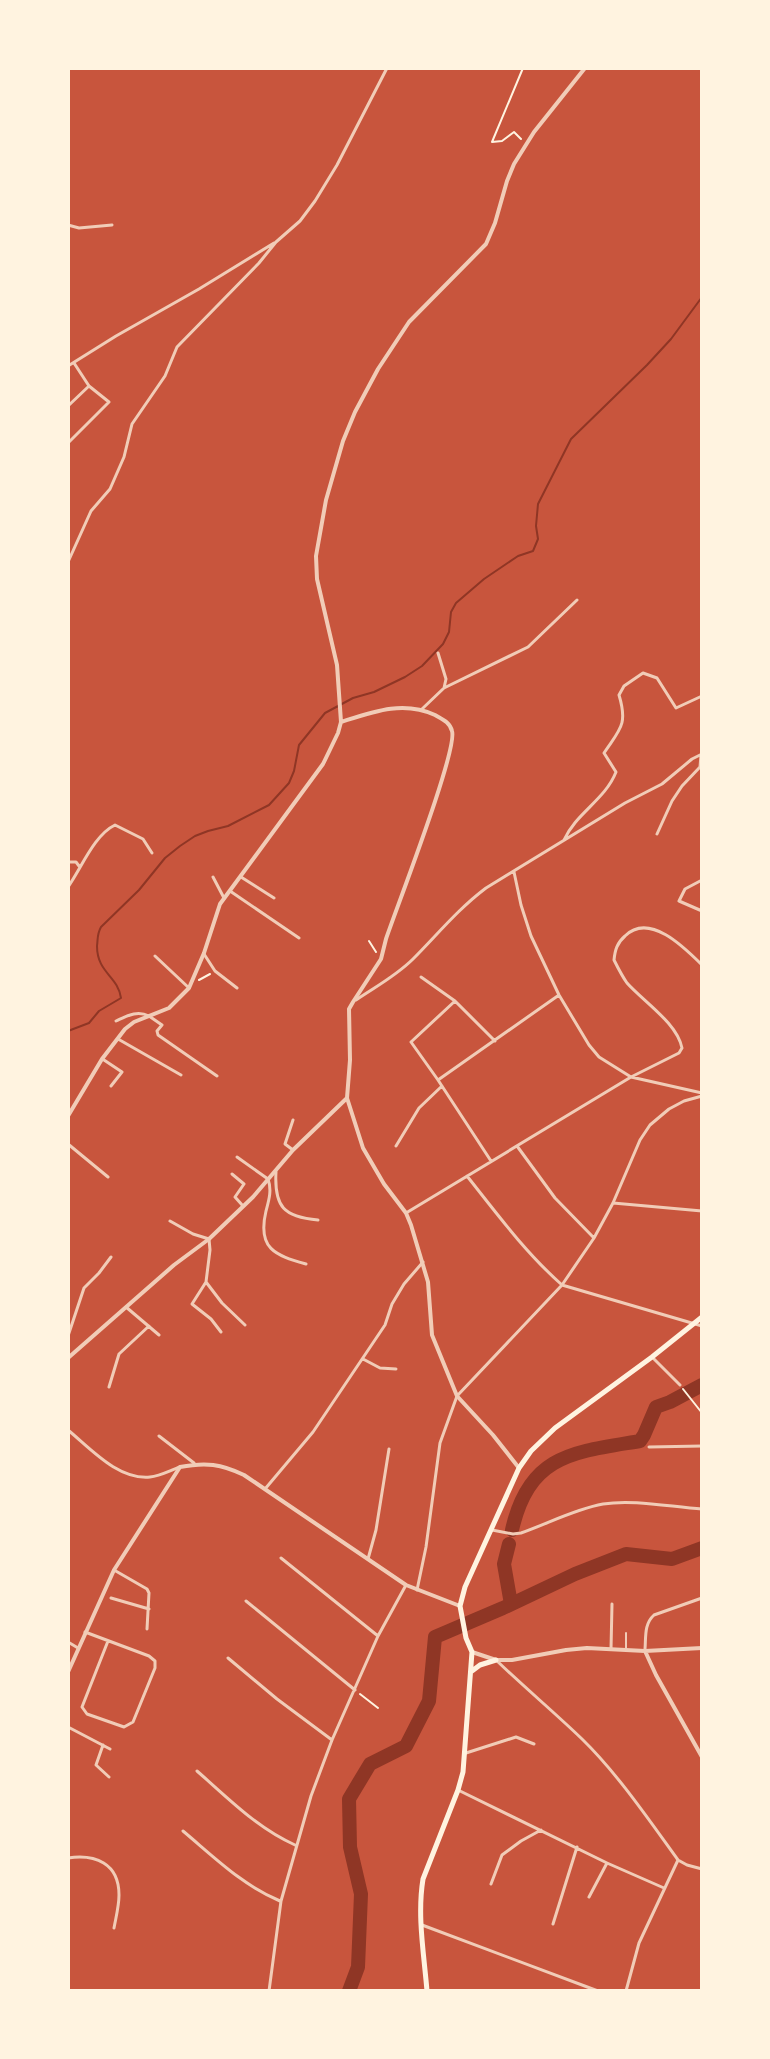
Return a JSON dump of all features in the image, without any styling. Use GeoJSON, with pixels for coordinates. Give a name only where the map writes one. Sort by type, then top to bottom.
{"type":"FeatureCollection","features":[{"type":"Feature","properties":{"kind":"main road"},"geometry":{"type":"LineString","coordinates":[[427,1991],[420,1924],[423,1879],[458,1790],[465,1754],[472,1652],[460,1606],[465,1587],[519,1468],[541,1440],[702,1317]]}},
{"type":"Feature","properties":{"kind":"main road"},"geometry":{"type":"LineString","coordinates":[[471,1672],[480,1665],[496,1660]]}},
{"type":"Feature","properties":{"kind":"street"},"geometry":{"type":"LineString","coordinates":[[68,562],[91,511],[110,489],[124,457],[132,424],[165,376],[177,347],[276,242],[300,221],[337,165],[387,68]]}},
{"type":"Feature","properties":{"kind":"street"},"geometry":{"type":"LineString","coordinates":[[68,1116],[117,1038],[134,1022],[169,1008],[189,988],[224,898],[323,764],[341,722],[337,665],[317,579],[316,556],[326,500],[343,441],[378,369],[409,322],[486,244],[514,164],[585,68]]}},
{"type":"Feature","properties":{"kind":"street"},"geometry":{"type":"LineString","coordinates":[[68,225],[79,228],[112,225]]}},
{"type":"Feature","properties":{"kind":"street"},"geometry":{"type":"LineString","coordinates":[[68,366],[276,242]]}},
{"type":"Feature","properties":{"kind":"street"},"geometry":{"type":"LineString","coordinates":[[68,443],[108,404],[108,400],[89,386],[74,363]]}},
{"type":"Feature","properties":{"kind":"street"},"geometry":{"type":"LineString","coordinates":[[68,406],[89,386]]}},
{"type":"Feature","properties":{"kind":"street"},"geometry":{"type":"LineString","coordinates":[[422,709],[444,688],[528,647],[577,600]]}},
{"type":"Feature","properties":{"kind":"street"},"geometry":{"type":"LineString","coordinates":[[438,653],[446,679],[444,688]]}},
{"type":"Feature","properties":{"kind":"street"},"geometry":{"type":"LineString","coordinates":[[564,840],[571,826],[611,786],[616,772],[604,753],[623,723],[624,710],[619,695],[624,686],[643,673],[657,678],[676,708],[702,696]]}},
{"type":"Feature","properties":{"kind":"street"},"geometry":{"type":"LineString","coordinates":[[341,722],[386,707],[422,709],[445,720],[452,728],[453,741],[381,959],[348,1014],[350,1060],[347,1098],[363,1148],[406,1213],[428,1282],[432,1335],[457,1396],[519,1468]]}},
{"type":"Feature","properties":{"kind":"street"},"geometry":{"type":"LineString","coordinates":[[353,1002],[397,973],[467,902],[486,888],[625,803],[662,784],[701,755],[700,767],[672,801],[657,834]]}},
{"type":"Feature","properties":{"kind":"street"},"geometry":{"type":"LineString","coordinates":[[68,887],[107,829],[115,825],[143,839],[152,853]]}},
{"type":"Feature","properties":{"kind":"street"},"geometry":{"type":"LineString","coordinates":[[68,862],[76,862],[80,866]]}},
{"type":"Feature","properties":{"kind":"street"},"geometry":{"type":"LineString","coordinates":[[514,872],[531,936],[559,995],[599,1057],[631,1077],[702,1094]]}},
{"type":"Feature","properties":{"kind":"street"},"geometry":{"type":"LineString","coordinates":[[213,877],[224,898]]}},
{"type":"Feature","properties":{"kind":"street"},"geometry":{"type":"LineString","coordinates":[[241,877],[274,898]]}},
{"type":"Feature","properties":{"kind":"street"},"geometry":{"type":"LineString","coordinates":[[702,880],[685,889],[679,901],[702,911]]}},
{"type":"Feature","properties":{"kind":"street"},"geometry":{"type":"LineString","coordinates":[[230,891],[299,938]]}},
{"type":"Feature","properties":{"kind":"street"},"geometry":{"type":"LineString","coordinates":[[406,1213],[631,1077],[679,1053],[682,1048],[680,1039],[672,1027],[625,981],[614,960],[617,945],[628,933],[646,927],[656,930],[684,947],[702,965]]}},
{"type":"Feature","properties":{"kind":"street"},"geometry":{"type":"LineString","coordinates":[[204,953],[215,971],[237,988]]}},
{"type":"Feature","properties":{"kind":"street"},"geometry":{"type":"LineString","coordinates":[[155,956],[189,988]]}},
{"type":"Feature","properties":{"kind":"street"},"geometry":{"type":"LineString","coordinates":[[421,977],[455,1001],[495,1041]]}},
{"type":"Feature","properties":{"kind":"street"},"geometry":{"type":"LineString","coordinates":[[438,1080],[559,995]]}},
{"type":"Feature","properties":{"kind":"street"},"geometry":{"type":"LineString","coordinates":[[455,1001],[411,1042],[491,1162]]}},
{"type":"Feature","properties":{"kind":"street"},"geometry":{"type":"LineString","coordinates":[[116,1021],[134,1013],[146,1013],[162,1025],[157,1031],[158,1035],[217,1076]]}},
{"type":"Feature","properties":{"kind":"street"},"geometry":{"type":"LineString","coordinates":[[117,1038],[181,1075]]}},
{"type":"Feature","properties":{"kind":"street"},"geometry":{"type":"LineString","coordinates":[[102,1059],[122,1072],[111,1086]]}},
{"type":"Feature","properties":{"kind":"street"},"geometry":{"type":"LineString","coordinates":[[396,1146],[419,1108],[442,1086]]}},
{"type":"Feature","properties":{"kind":"street"},"geometry":{"type":"LineString","coordinates":[[417,1590],[440,1443],[457,1396],[562,1285],[594,1238],[650,1125],[669,1109],[702,1094]]}},
{"type":"Feature","properties":{"kind":"street"},"geometry":{"type":"LineString","coordinates":[[68,1358],[174,1265],[209,1239],[347,1098]]}},
{"type":"Feature","properties":{"kind":"street"},"geometry":{"type":"LineString","coordinates":[[293,1120],[285,1144],[293,1150]]}},
{"type":"Feature","properties":{"kind":"street"},"geometry":{"type":"LineString","coordinates":[[68,1144],[108,1177]]}},
{"type":"Feature","properties":{"kind":"street"},"geometry":{"type":"LineString","coordinates":[[517,1146],[555,1198],[594,1238]]}},
{"type":"Feature","properties":{"kind":"street"},"geometry":{"type":"LineString","coordinates":[[237,1157],[268,1179],[271,1187],[264,1221],[269,1246],[280,1256],[306,1264]]}},
{"type":"Feature","properties":{"kind":"street"},"geometry":{"type":"LineString","coordinates":[[276,1169],[275,1190],[285,1210],[299,1218],[318,1220]]}},
{"type":"Feature","properties":{"kind":"street"},"geometry":{"type":"LineString","coordinates":[[232,1174],[244,1184],[235,1197],[243,1206]]}},
{"type":"Feature","properties":{"kind":"street"},"geometry":{"type":"LineString","coordinates":[[467,1176],[508,1228],[562,1285],[702,1326]]}},
{"type":"Feature","properties":{"kind":"street"},"geometry":{"type":"LineString","coordinates":[[613,1203],[702,1211]]}},
{"type":"Feature","properties":{"kind":"street"},"geometry":{"type":"LineString","coordinates":[[170,1221],[209,1239]]}},
{"type":"Feature","properties":{"kind":"street"},"geometry":{"type":"LineString","coordinates":[[209,1239],[206,1282],[192,1304],[211,1319],[221,1332]]}},
{"type":"Feature","properties":{"kind":"street"},"geometry":{"type":"LineString","coordinates":[[68,1336],[84,1288],[111,1257]]}},
{"type":"Feature","properties":{"kind":"street"},"geometry":{"type":"LineString","coordinates":[[265,1489],[313,1432],[385,1325],[392,1304],[404,1284],[423,1262]]}},
{"type":"Feature","properties":{"kind":"street"},"geometry":{"type":"LineString","coordinates":[[206,1282],[245,1325]]}},
{"type":"Feature","properties":{"kind":"street"},"geometry":{"type":"LineString","coordinates":[[126,1307],[159,1335]]}},
{"type":"Feature","properties":{"kind":"street"},"geometry":{"type":"LineString","coordinates":[[109,1387],[119,1354],[149,1326]]}},
{"type":"Feature","properties":{"kind":"street"},"geometry":{"type":"LineString","coordinates":[[652,1357],[680,1385]]}},
{"type":"Feature","properties":{"kind":"street"},"geometry":{"type":"LineString","coordinates":[[363,1359],[380,1368],[396,1369]]}},
{"type":"Feature","properties":{"kind":"street"},"geometry":{"type":"LineString","coordinates":[[68,1430],[120,1473],[151,1477],[195,1464],[222,1465],[244,1475],[406,1585],[460,1606]]}},
{"type":"Feature","properties":{"kind":"street"},"geometry":{"type":"LineString","coordinates":[[159,1436],[195,1464]]}},
{"type":"Feature","properties":{"kind":"street"},"geometry":{"type":"LineString","coordinates":[[649,1447],[702,1446]]}},
{"type":"Feature","properties":{"kind":"street"},"geometry":{"type":"LineString","coordinates":[[368,1559],[376,1530],[389,1449]]}},
{"type":"Feature","properties":{"kind":"street"},"geometry":{"type":"LineString","coordinates":[[68,1672],[114,1570],[180,1467]]}},
{"type":"Feature","properties":{"kind":"street"},"geometry":{"type":"LineString","coordinates":[[491,1529],[521,1533],[585,1509],[609,1504],[702,1509]]}},
{"type":"Feature","properties":{"kind":"street"},"geometry":{"type":"LineString","coordinates":[[281,1558],[378,1636]]}},
{"type":"Feature","properties":{"kind":"street"},"geometry":{"type":"LineString","coordinates":[[114,1570],[147,1589],[147,1629]]}},
{"type":"Feature","properties":{"kind":"street"},"geometry":{"type":"LineString","coordinates":[[269,1991],[281,1901],[295,1845],[332,1740],[378,1636],[406,1585]]}},
{"type":"Feature","properties":{"kind":"street"},"geometry":{"type":"LineString","coordinates":[[111,1598],[149,1609]]}},
{"type":"Feature","properties":{"kind":"street"},"geometry":{"type":"LineString","coordinates":[[702,1598],[649,1619],[645,1651],[702,1757]]}},
{"type":"Feature","properties":{"kind":"street"},"geometry":{"type":"LineString","coordinates":[[246,1601],[355,1690]]}},
{"type":"Feature","properties":{"kind":"street"},"geometry":{"type":"LineString","coordinates":[[611,1649],[612,1604]]}},
{"type":"Feature","properties":{"kind":"street"},"geometry":{"type":"LineString","coordinates":[[85,1632],[149,1656],[156,1665],[133,1722],[124,1727],[87,1714],[82,1707],[108,1641]]}},
{"type":"Feature","properties":{"kind":"street"},"geometry":{"type":"LineString","coordinates":[[68,1642],[78,1648]]}},
{"type":"Feature","properties":{"kind":"street"},"geometry":{"type":"LineString","coordinates":[[472,1652],[496,1660],[520,1659],[566,1650],[702,1648]]}},
{"type":"Feature","properties":{"kind":"street"},"geometry":{"type":"LineString","coordinates":[[228,1658],[332,1740]]}},
{"type":"Feature","properties":{"kind":"street"},"geometry":{"type":"LineString","coordinates":[[496,1660],[601,1759],[678,1860],[702,1869]]}},
{"type":"Feature","properties":{"kind":"street"},"geometry":{"type":"LineString","coordinates":[[68,1727],[110,1749]]}},
{"type":"Feature","properties":{"kind":"street"},"geometry":{"type":"LineString","coordinates":[[465,1754],[516,1737],[534,1744]]}},
{"type":"Feature","properties":{"kind":"street"},"geometry":{"type":"LineString","coordinates":[[103,1745],[96,1765],[109,1777]]}},
{"type":"Feature","properties":{"kind":"street"},"geometry":{"type":"LineString","coordinates":[[197,1771],[258,1825],[295,1845]]}},
{"type":"Feature","properties":{"kind":"street"},"geometry":{"type":"LineString","coordinates":[[458,1790],[664,1888]]}},
{"type":"Feature","properties":{"kind":"street"},"geometry":{"type":"LineString","coordinates":[[491,1884],[502,1855],[541,1830]]}},
{"type":"Feature","properties":{"kind":"street"},"geometry":{"type":"LineString","coordinates":[[183,1831],[230,1872],[281,1901]]}},
{"type":"Feature","properties":{"kind":"street"},"geometry":{"type":"LineString","coordinates":[[553,1924],[577,1847]]}},
{"type":"Feature","properties":{"kind":"street"},"geometry":{"type":"LineString","coordinates":[[68,1858],[93,1857],[111,1871],[119,1890],[114,1928]]}},
{"type":"Feature","properties":{"kind":"street"},"geometry":{"type":"LineString","coordinates":[[626,1991],[639,1943],[678,1860]]}},
{"type":"Feature","properties":{"kind":"street"},"geometry":{"type":"LineString","coordinates":[[589,1897],[607,1863]]}},
{"type":"Feature","properties":{"kind":"street"},"geometry":{"type":"LineString","coordinates":[[420,1924],[598,1991]]}},
{"type":"Feature","properties":{"kind":"lane"},"geometry":{"type":"LineString","coordinates":[[626,1633],[626,1650]]}},
{"type":"Feature","properties":{"kind":"path"},"geometry":{"type":"LineString","coordinates":[[523,68],[492,142],[502,141],[514,132],[527,144]]}},
{"type":"Feature","properties":{"kind":"path"},"geometry":{"type":"LineString","coordinates":[[369,941],[381,959]]}},
{"type":"Feature","properties":{"kind":"path"},"geometry":{"type":"LineString","coordinates":[[197,981],[215,971]]}},
{"type":"Feature","properties":{"kind":"path"},"geometry":{"type":"LineString","coordinates":[[680,1385],[702,1413]]}},
{"type":"Feature","properties":{"kind":"path"},"geometry":{"type":"LineString","coordinates":[[355,1690],[378,1708]]}},
{"type":"Feature","properties":{"kind":"waterway"},"geometry":{"type":"LineString","coordinates":[[68,1031],[89,1023],[99,1011],[121,998],[98,955],[101,927],[180,846],[195,836],[228,826],[269,805],[289,783],[299,745],[325,713],[405,677],[422,666],[443,644],[456,603],[518,556],[533,551],[538,539],[538,504],[571,439],[671,339],[702,297]]}},
{"type":"Feature","properties":{"kind":"waterway"},"geometry":{"type":"LineString","coordinates":[[512,1530],[520,1505],[543,1471],[575,1454],[640,1441],[656,1407],[702,1385]]}},
{"type":"Feature","properties":{"kind":"waterway"},"geometry":{"type":"LineString","coordinates":[[509,1544],[504,1564],[511,1604]]}},
{"type":"Feature","properties":{"kind":"waterway"},"geometry":{"type":"LineString","coordinates":[[349,1991],[358,1967],[361,1894],[350,1847],[349,1799],[370,1764],[406,1746],[429,1701],[435,1637],[626,1554],[672,1559],[702,1548]]}}]}
